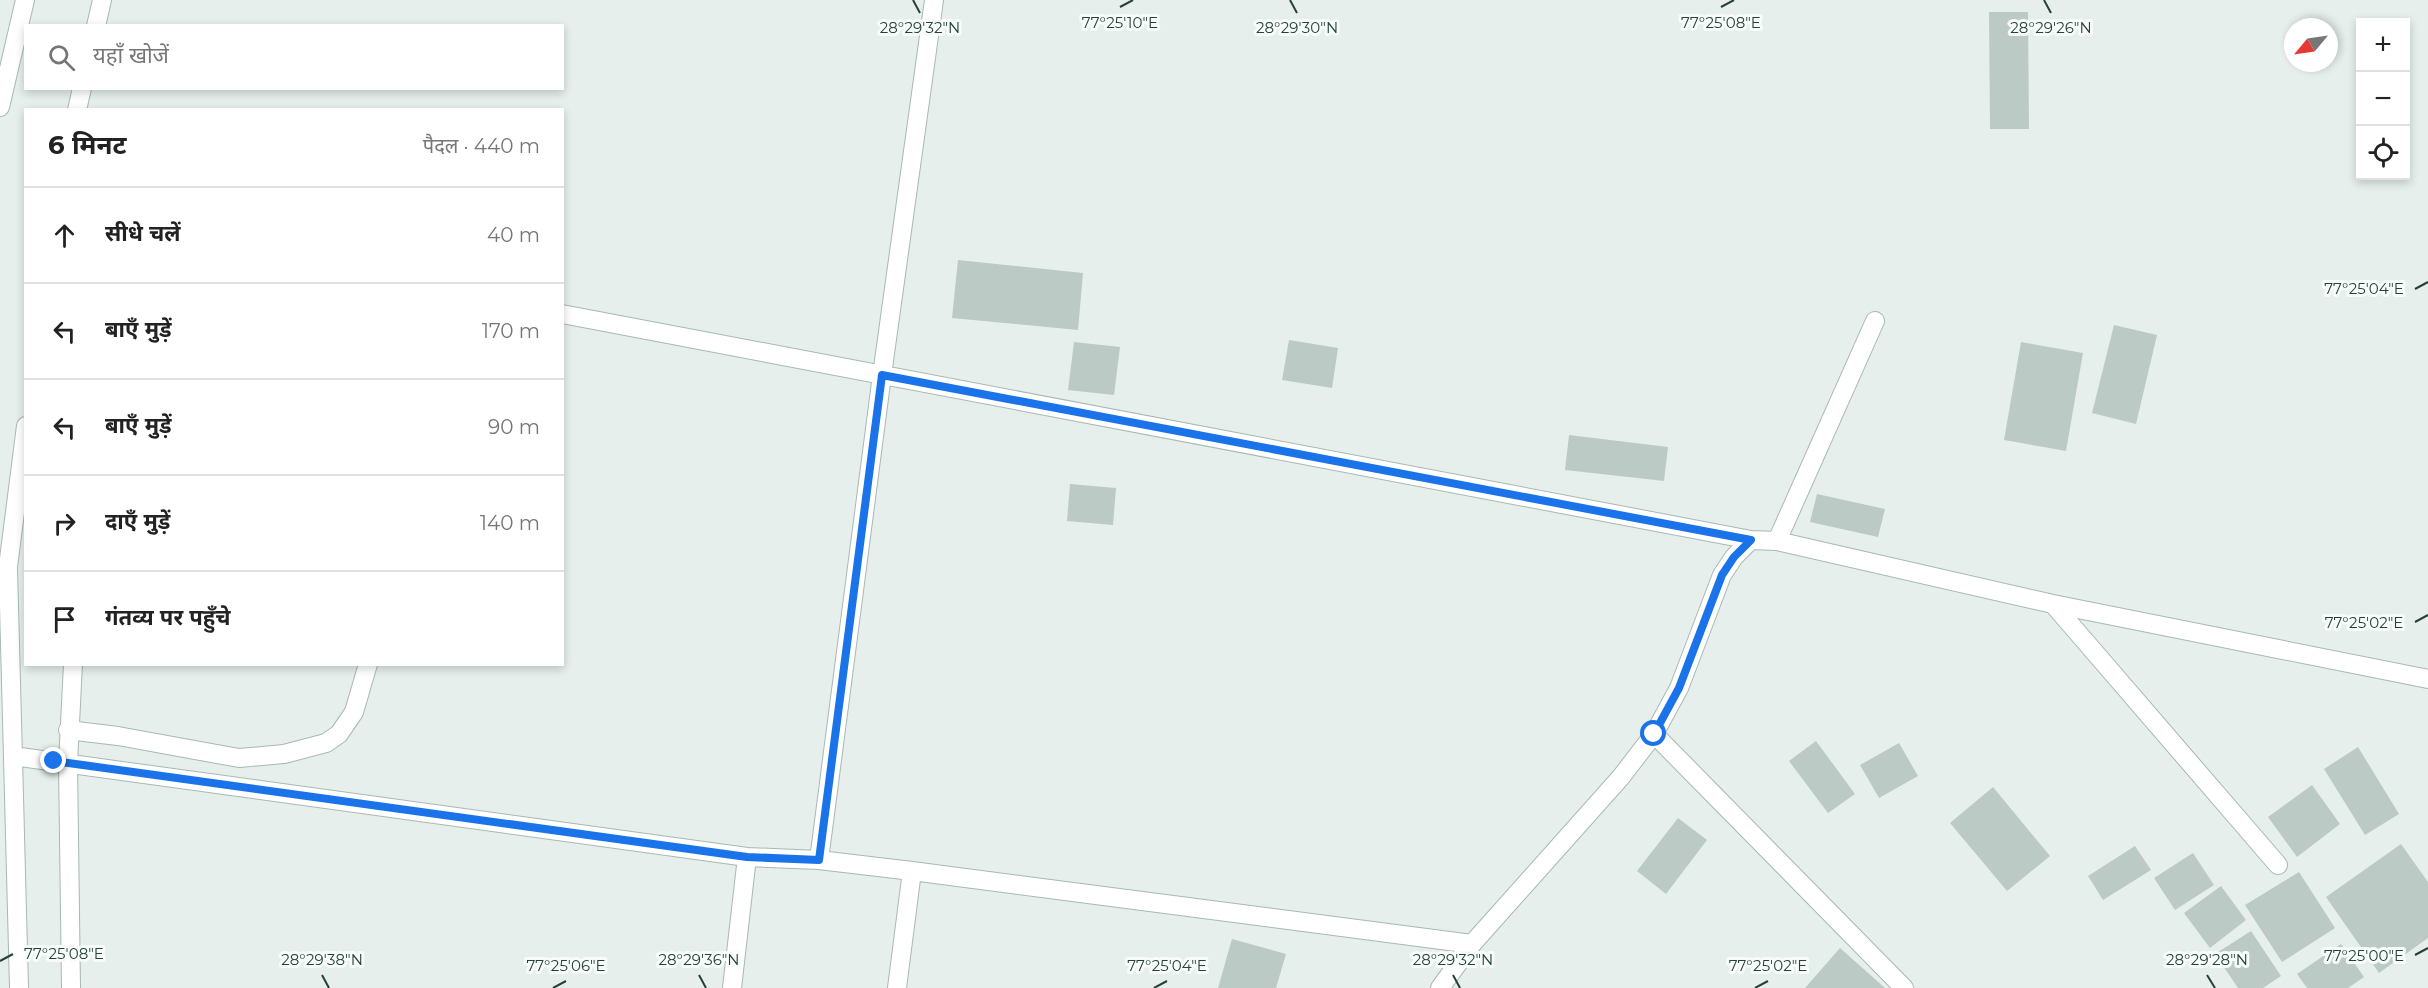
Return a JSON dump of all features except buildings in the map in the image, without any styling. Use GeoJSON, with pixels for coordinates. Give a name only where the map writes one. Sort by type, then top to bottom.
{"type":"FeatureCollection","features":[{"type":"Feature","properties":{"kind":"street"},"geometry":{"type":"LineString","coordinates":[[0,107],[25,0]]}},
{"type":"Feature","properties":{"kind":"street"},"geometry":{"type":"LineString","coordinates":[[96,24],[102,0]]}},
{"type":"Feature","properties":{"kind":"street"},"geometry":{"type":"LineString","coordinates":[[819,860],[882,375],[934,0]]}},
{"type":"Feature","properties":{"kind":"street"},"geometry":{"type":"LineString","coordinates":[[77,108],[82,90]]}},
{"type":"Feature","properties":{"kind":"street"},"geometry":{"type":"LineString","coordinates":[[564,314],[1751,540],[1777,541],[2053,604],[2428,679]]}},
{"type":"Feature","properties":{"kind":"street"},"geometry":{"type":"LineString","coordinates":[[1777,541],[1875,321]]}},
{"type":"Feature","properties":{"kind":"street"},"geometry":{"type":"LineString","coordinates":[[19,988],[13,756],[4,619],[8,567],[24,442]]}},
{"type":"Feature","properties":{"kind":"street"},"geometry":{"type":"LineString","coordinates":[[1443,987],[1472,944],[1621,777],[1654,734],[1679,688],[1722,575],[1734,557],[1751,540]]}},
{"type":"Feature","properties":{"kind":"street"},"geometry":{"type":"LineString","coordinates":[[2053,604],[2278,865]]}},
{"type":"Feature","properties":{"kind":"street"},"geometry":{"type":"LineString","coordinates":[[71,988],[68,730],[73,666]]}},
{"type":"Feature","properties":{"kind":"street"},"geometry":{"type":"LineString","coordinates":[[68,730],[118,736],[239,758],[284,754],[326,743],[339,734],[354,712],[367,666]]}},
{"type":"Feature","properties":{"kind":"street"},"geometry":{"type":"LineString","coordinates":[[1654,734],[1904,988]]}},
{"type":"Feature","properties":{"kind":"street"},"geometry":{"type":"LineString","coordinates":[[13,756],[747,857],[819,860],[912,871],[1472,944]]}},
{"type":"Feature","properties":{"kind":"street"},"geometry":{"type":"LineString","coordinates":[[732,988],[747,857]]}},
{"type":"Feature","properties":{"kind":"street"},"geometry":{"type":"LineString","coordinates":[[897,988],[912,871]]}},
{"type":"Feature","properties":{"kind":"route"},"geometry":{"type":"LineString","coordinates":[[54,761],[747,857],[819,860],[882,375],[1751,540],[1734,557],[1722,575],[1679,688],[1654,734]]}}]}
